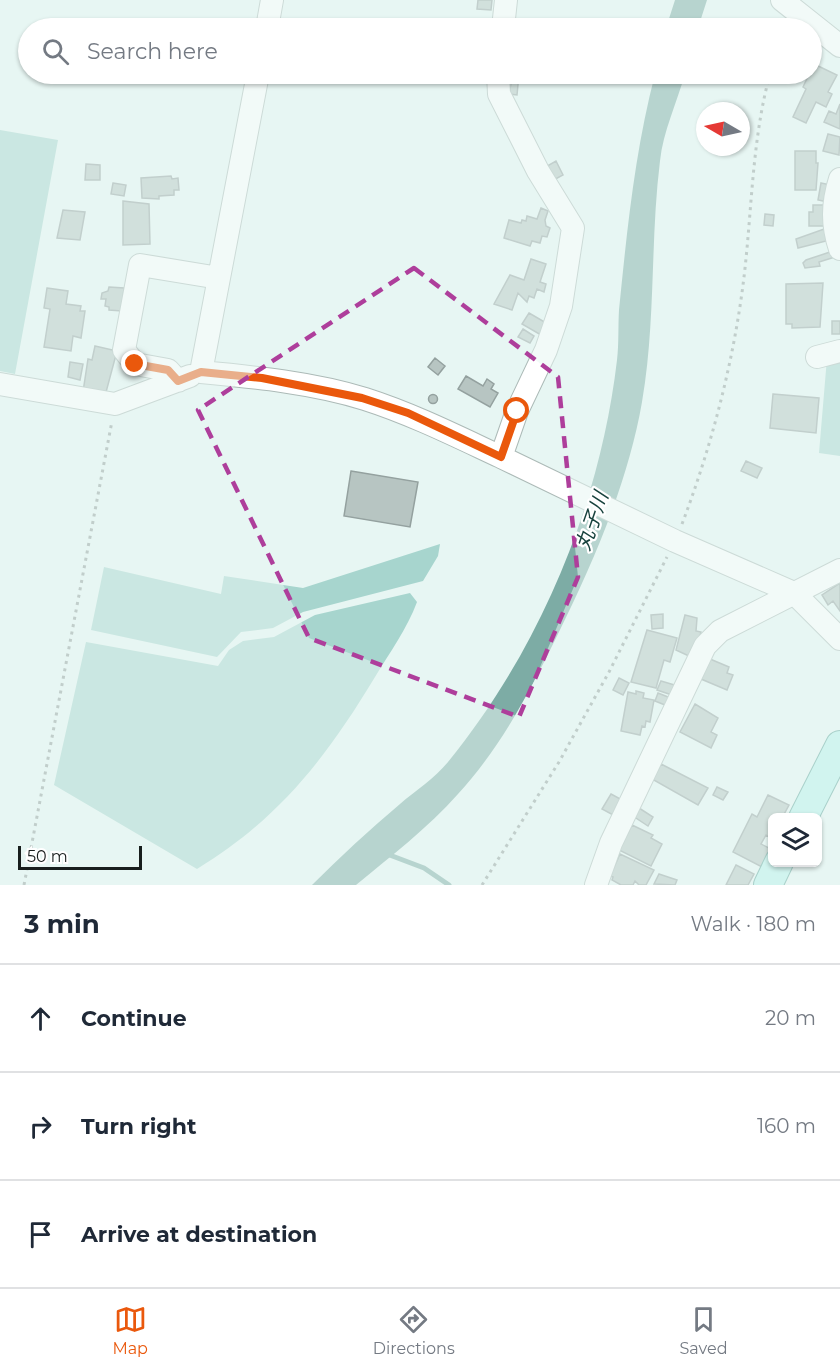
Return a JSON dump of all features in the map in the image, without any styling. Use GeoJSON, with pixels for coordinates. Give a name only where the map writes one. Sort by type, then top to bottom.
{"type":"FeatureCollection","features":[{"type":"Feature","properties":{"kind":"main road"},"geometry":{"type":"LineString","coordinates":[[806,813],[840,745]]}},
{"type":"Feature","properties":{"kind":"main road"},"geometry":{"type":"LineString","coordinates":[[768,885],[777,867]]}},
{"type":"Feature","properties":{"kind":"street"},"geometry":{"type":"LineString","coordinates":[[269,18],[272,0]]}},
{"type":"Feature","properties":{"kind":"street"},"geometry":{"type":"LineString","coordinates":[[504,18],[506,0]]}},
{"type":"Feature","properties":{"kind":"street"},"geometry":{"type":"LineString","coordinates":[[784,2],[804,18]]}},
{"type":"Feature","properties":{"kind":"street"},"geometry":{"type":"LineString","coordinates":[[822,32],[840,46]]}},
{"type":"Feature","properties":{"kind":"street"},"geometry":{"type":"LineString","coordinates":[[201,372],[256,84]]}},
{"type":"Feature","properties":{"kind":"street"},"geometry":{"type":"LineString","coordinates":[[498,84],[498,94],[538,171],[573,228],[561,306],[546,350],[517,411],[501,457]]}},
{"type":"Feature","properties":{"kind":"street"},"geometry":{"type":"LineString","coordinates":[[840,179],[834,198],[834,219],[840,249]]}},
{"type":"Feature","properties":{"kind":"street"},"geometry":{"type":"LineString","coordinates":[[178,381],[168,370],[135,364],[124,350],[140,266],[219,278]]}},
{"type":"Feature","properties":{"kind":"street"},"geometry":{"type":"LineString","coordinates":[[817,357],[840,351]]}},
{"type":"Feature","properties":{"kind":"street"},"geometry":{"type":"LineString","coordinates":[[0,384],[115,404],[201,372],[262,378],[362,398],[408,413],[670,539],[794,593],[840,639]]}},
{"type":"Feature","properties":{"kind":"street"},"geometry":{"type":"LineString","coordinates":[[596,885],[611,843],[705,646],[720,631],[840,570]]}},
{"type":"Feature","properties":{"kind":"path"},"geometry":{"type":"LineString","coordinates":[[482,885],[581,722],[695,489],[729,368],[744,278],[758,134],[768,84]]}},
{"type":"Feature","properties":{"kind":"path"},"geometry":{"type":"LineString","coordinates":[[24,885],[115,404]]}},
{"type":"Feature","properties":{"kind":"highlighted area"},"geometry":{"type":"Polygon","coordinates":[[[414,268],[558,377],[578,577],[519,717],[309,638],[198,410],[414,268]]]}},
{"type":"Feature","properties":{"kind":"shaded area"},"geometry":{"type":"Polygon","coordinates":[[[0,130],[58,140],[15,374],[0,371],[0,130]]]}},
{"type":"Feature","properties":{"kind":"shaded area"},"geometry":{"type":"Polygon","coordinates":[[[827,358],[840,358],[840,456],[819,453],[827,358]]]}},
{"type":"Feature","properties":{"kind":"shaded area"},"geometry":{"type":"Polygon","coordinates":[[[440,544],[438,556],[423,581],[303,612],[273,628],[241,632],[217,657],[91,630],[104,567],[221,594],[224,576],[303,588],[440,544]]]}},
{"type":"Feature","properties":{"kind":"shaded area"},"geometry":{"type":"Polygon","coordinates":[[[410,593],[417,602],[403,631],[357,706],[319,760],[276,808],[253,829],[197,869],[54,785],[86,642],[218,666],[229,650],[243,641],[274,637],[315,615],[410,593]]]}},
{"type":"Feature","properties":{"kind":"water"},"geometry":{"type":"Polygon","coordinates":[[[675,0],[707,0],[701,18],[669,18],[675,0]]]}},
{"type":"Feature","properties":{"kind":"water","name":"丸子川"},"geometry":{"type":"Polygon","coordinates":[[[653,84],[682,84],[667,128],[660,161],[649,342],[642,402],[628,462],[596,551],[525,699],[488,758],[458,794],[409,841],[356,885],[312,885],[448,762],[481,718],[511,672],[561,573],[596,468],[609,414],[617,360],[619,310],[632,191],[653,84]]]}},
{"type":"Feature","properties":{"kind":"building"},"geometry":{"type":"Polygon","coordinates":[[[478,0],[492,0],[491,10],[477,9],[478,0]]]}},
{"type":"Feature","properties":{"kind":"building"},"geometry":{"type":"Polygon","coordinates":[[[822,68],[837,75],[828,92],[832,94],[826,107],[816,102],[806,123],[793,117],[806,89],[803,87],[804,84],[822,84],[822,68]]]}},
{"type":"Feature","properties":{"kind":"building"},"geometry":{"type":"Polygon","coordinates":[[[511,84],[518,84],[517,95],[509,94],[511,84]]]}},
{"type":"Feature","properties":{"kind":"building"},"geometry":{"type":"Polygon","coordinates":[[[840,104],[840,129],[824,122],[829,111],[836,114],[840,104]]]}},
{"type":"Feature","properties":{"kind":"building"},"geometry":{"type":"Polygon","coordinates":[[[828,134],[840,137],[839,155],[823,151],[828,134]]]}},
{"type":"Feature","properties":{"kind":"building"},"geometry":{"type":"Polygon","coordinates":[[[795,151],[816,151],[816,163],[818,163],[816,190],[795,190],[795,151]]]}},
{"type":"Feature","properties":{"kind":"building"},"geometry":{"type":"Polygon","coordinates":[[[556,161],[563,175],[550,182],[542,169],[556,161]]]}},
{"type":"Feature","properties":{"kind":"building"},"geometry":{"type":"Polygon","coordinates":[[[86,164],[100,165],[100,180],[85,180],[86,164]]]}},
{"type":"Feature","properties":{"kind":"building"},"geometry":{"type":"Polygon","coordinates":[[[171,176],[172,179],[178,178],[179,190],[174,190],[174,195],[159,196],[159,199],[142,198],[141,178],[171,176]]]}},
{"type":"Feature","properties":{"kind":"building"},"geometry":{"type":"Polygon","coordinates":[[[113,183],[126,185],[124,196],[111,194],[113,183]]]}},
{"type":"Feature","properties":{"kind":"building"},"geometry":{"type":"Polygon","coordinates":[[[821,183],[831,185],[828,202],[818,200],[821,183]]]}},
{"type":"Feature","properties":{"kind":"building"},"geometry":{"type":"Polygon","coordinates":[[[123,201],[149,204],[150,244],[123,245],[123,201]]]}},
{"type":"Feature","properties":{"kind":"building"},"geometry":{"type":"Polygon","coordinates":[[[813,205],[828,205],[824,226],[809,226],[809,212],[813,212],[813,205]]]}},
{"type":"Feature","properties":{"kind":"building"},"geometry":{"type":"Polygon","coordinates":[[[541,208],[548,211],[545,220],[546,226],[550,228],[547,237],[542,236],[540,243],[532,241],[530,246],[504,238],[509,220],[521,223],[522,220],[526,221],[527,216],[537,219],[541,208]]]}},
{"type":"Feature","properties":{"kind":"building"},"geometry":{"type":"Polygon","coordinates":[[[63,210],[85,212],[80,240],[57,238],[63,210]]]}},
{"type":"Feature","properties":{"kind":"building"},"geometry":{"type":"Polygon","coordinates":[[[765,214],[774,215],[773,226],[764,225],[765,214]]]}},
{"type":"Feature","properties":{"kind":"building"},"geometry":{"type":"Polygon","coordinates":[[[827,228],[830,240],[798,248],[796,239],[827,228]]]}},
{"type":"Feature","properties":{"kind":"building"},"geometry":{"type":"Polygon","coordinates":[[[833,251],[835,257],[819,262],[820,266],[805,268],[803,263],[806,260],[833,251]]]}},
{"type":"Feature","properties":{"kind":"building"},"geometry":{"type":"Polygon","coordinates":[[[531,259],[546,264],[540,282],[546,284],[544,292],[537,289],[534,298],[529,296],[527,302],[518,293],[512,310],[494,304],[510,275],[524,280],[531,259]]]}},
{"type":"Feature","properties":{"kind":"building"},"geometry":{"type":"Polygon","coordinates":[[[823,283],[820,327],[792,328],[792,324],[786,324],[786,284],[823,283]]]}},
{"type":"Feature","properties":{"kind":"building"},"geometry":{"type":"Polygon","coordinates":[[[109,287],[124,288],[122,311],[109,310],[109,307],[105,306],[106,299],[101,299],[102,293],[108,291],[109,287]]]}},
{"type":"Feature","properties":{"kind":"building"},"geometry":{"type":"Polygon","coordinates":[[[47,288],[68,291],[66,304],[81,306],[80,311],[85,311],[81,338],[73,336],[71,351],[44,347],[50,309],[44,308],[47,288]]]}},
{"type":"Feature","properties":{"kind":"building"},"geometry":{"type":"Polygon","coordinates":[[[529,313],[548,324],[541,335],[522,324],[529,313]]]}},
{"type":"Feature","properties":{"kind":"building"},"geometry":{"type":"Polygon","coordinates":[[[832,321],[840,321],[840,334],[832,334],[832,321]]]}},
{"type":"Feature","properties":{"kind":"building"},"geometry":{"type":"Polygon","coordinates":[[[523,329],[534,336],[530,343],[518,337],[523,329]]]}},
{"type":"Feature","properties":{"kind":"building"},"geometry":{"type":"Polygon","coordinates":[[[95,346],[117,351],[105,396],[83,392],[88,359],[92,360],[95,346]]]}},
{"type":"Feature","properties":{"kind":"building"},"geometry":{"type":"Polygon","coordinates":[[[435,358],[445,366],[438,375],[428,367],[435,358]]]}},
{"type":"Feature","properties":{"kind":"building"},"geometry":{"type":"Polygon","coordinates":[[[70,362],[83,364],[80,380],[68,377],[70,362]]]}},
{"type":"Feature","properties":{"kind":"building"},"geometry":{"type":"Polygon","coordinates":[[[466,376],[483,386],[487,379],[494,384],[491,389],[498,393],[490,407],[458,389],[466,376]]]}},
{"type":"Feature","properties":{"kind":"building"},"geometry":{"type":"Polygon","coordinates":[[[773,394],[819,398],[816,433],[770,428],[773,394]]]}},
{"type":"Feature","properties":{"kind":"building"},"geometry":{"type":"Polygon","coordinates":[[[433,395],[437,399],[433,403],[429,399],[433,395]]]}},
{"type":"Feature","properties":{"kind":"building"},"geometry":{"type":"Polygon","coordinates":[[[746,461],[762,468],[757,478],[741,471],[746,461]]]}},
{"type":"Feature","properties":{"kind":"building"},"geometry":{"type":"Polygon","coordinates":[[[351,471],[418,482],[410,527],[344,516],[351,471]]]}},
{"type":"Feature","properties":{"kind":"building"},"geometry":{"type":"Polygon","coordinates":[[[840,583],[840,611],[833,601],[828,605],[822,595],[840,583]]]}},
{"type":"Feature","properties":{"kind":"building"},"geometry":{"type":"Polygon","coordinates":[[[663,614],[663,628],[652,629],[651,615],[663,614]]]}},
{"type":"Feature","properties":{"kind":"building"},"geometry":{"type":"Polygon","coordinates":[[[685,615],[697,618],[696,631],[701,632],[695,656],[691,657],[676,650],[685,615]]]}},
{"type":"Feature","properties":{"kind":"building"},"geometry":{"type":"Polygon","coordinates":[[[647,630],[677,638],[670,662],[664,660],[656,688],[631,682],[647,630]]]}},
{"type":"Feature","properties":{"kind":"building"},"geometry":{"type":"Polygon","coordinates":[[[710,659],[729,667],[727,673],[733,675],[727,690],[701,679],[710,659]]]}},
{"type":"Feature","properties":{"kind":"building"},"geometry":{"type":"Polygon","coordinates":[[[619,678],[629,683],[623,695],[613,690],[619,678]]]}},
{"type":"Feature","properties":{"kind":"building"},"geometry":{"type":"Polygon","coordinates":[[[661,681],[678,686],[675,696],[657,690],[661,681]]]}},
{"type":"Feature","properties":{"kind":"building"},"geometry":{"type":"Polygon","coordinates":[[[636,691],[644,693],[643,698],[654,700],[650,722],[646,721],[645,727],[642,726],[640,735],[621,731],[628,692],[636,694],[636,691]]]}},
{"type":"Feature","properties":{"kind":"building"},"geometry":{"type":"Polygon","coordinates":[[[658,693],[673,699],[670,707],[655,701],[658,693]]]}},
{"type":"Feature","properties":{"kind":"building"},"geometry":{"type":"Polygon","coordinates":[[[695,704],[718,718],[711,732],[717,735],[711,748],[680,732],[695,704]]]}},
{"type":"Feature","properties":{"kind":"building"},"geometry":{"type":"Polygon","coordinates":[[[661,764],[708,788],[698,805],[652,779],[661,764]]]}},
{"type":"Feature","properties":{"kind":"building"},"geometry":{"type":"Polygon","coordinates":[[[717,787],[728,792],[723,800],[713,795],[717,787]]]}},
{"type":"Feature","properties":{"kind":"building"},"geometry":{"type":"Polygon","coordinates":[[[611,794],[624,801],[615,816],[602,809],[611,794]]]}},
{"type":"Feature","properties":{"kind":"building"},"geometry":{"type":"Polygon","coordinates":[[[768,795],[789,805],[785,813],[768,813],[768,836],[766,835],[761,844],[768,848],[768,855],[762,867],[733,852],[752,814],[757,817],[768,795]]]}},
{"type":"Feature","properties":{"kind":"building"},"geometry":{"type":"Polygon","coordinates":[[[639,808],[653,817],[648,826],[633,816],[639,808]]]}},
{"type":"Feature","properties":{"kind":"building"},"geometry":{"type":"Polygon","coordinates":[[[632,825],[653,835],[651,838],[662,844],[651,866],[619,850],[632,825]]]}},
{"type":"Feature","properties":{"kind":"building"},"geometry":{"type":"Polygon","coordinates":[[[620,854],[654,870],[646,885],[639,885],[635,881],[633,885],[621,885],[612,880],[613,877],[610,876],[620,854]]]}},
{"type":"Feature","properties":{"kind":"building"},"geometry":{"type":"Polygon","coordinates":[[[736,865],[754,874],[748,885],[726,885],[736,865]]]}},
{"type":"Feature","properties":{"kind":"building"},"geometry":{"type":"Polygon","coordinates":[[[659,874],[677,880],[675,885],[654,884],[659,874]]]}},
{"type":"Feature","properties":{"kind":"waterway"},"geometry":{"type":"LineString","coordinates":[[387,854],[424,868],[449,885]]}},
{"type":"Feature","properties":{"kind":"route"},"geometry":{"type":"LineString","coordinates":[[135,364],[168,370],[178,381],[201,372],[262,378],[362,398],[408,413],[501,457],[517,411]]}}]}
